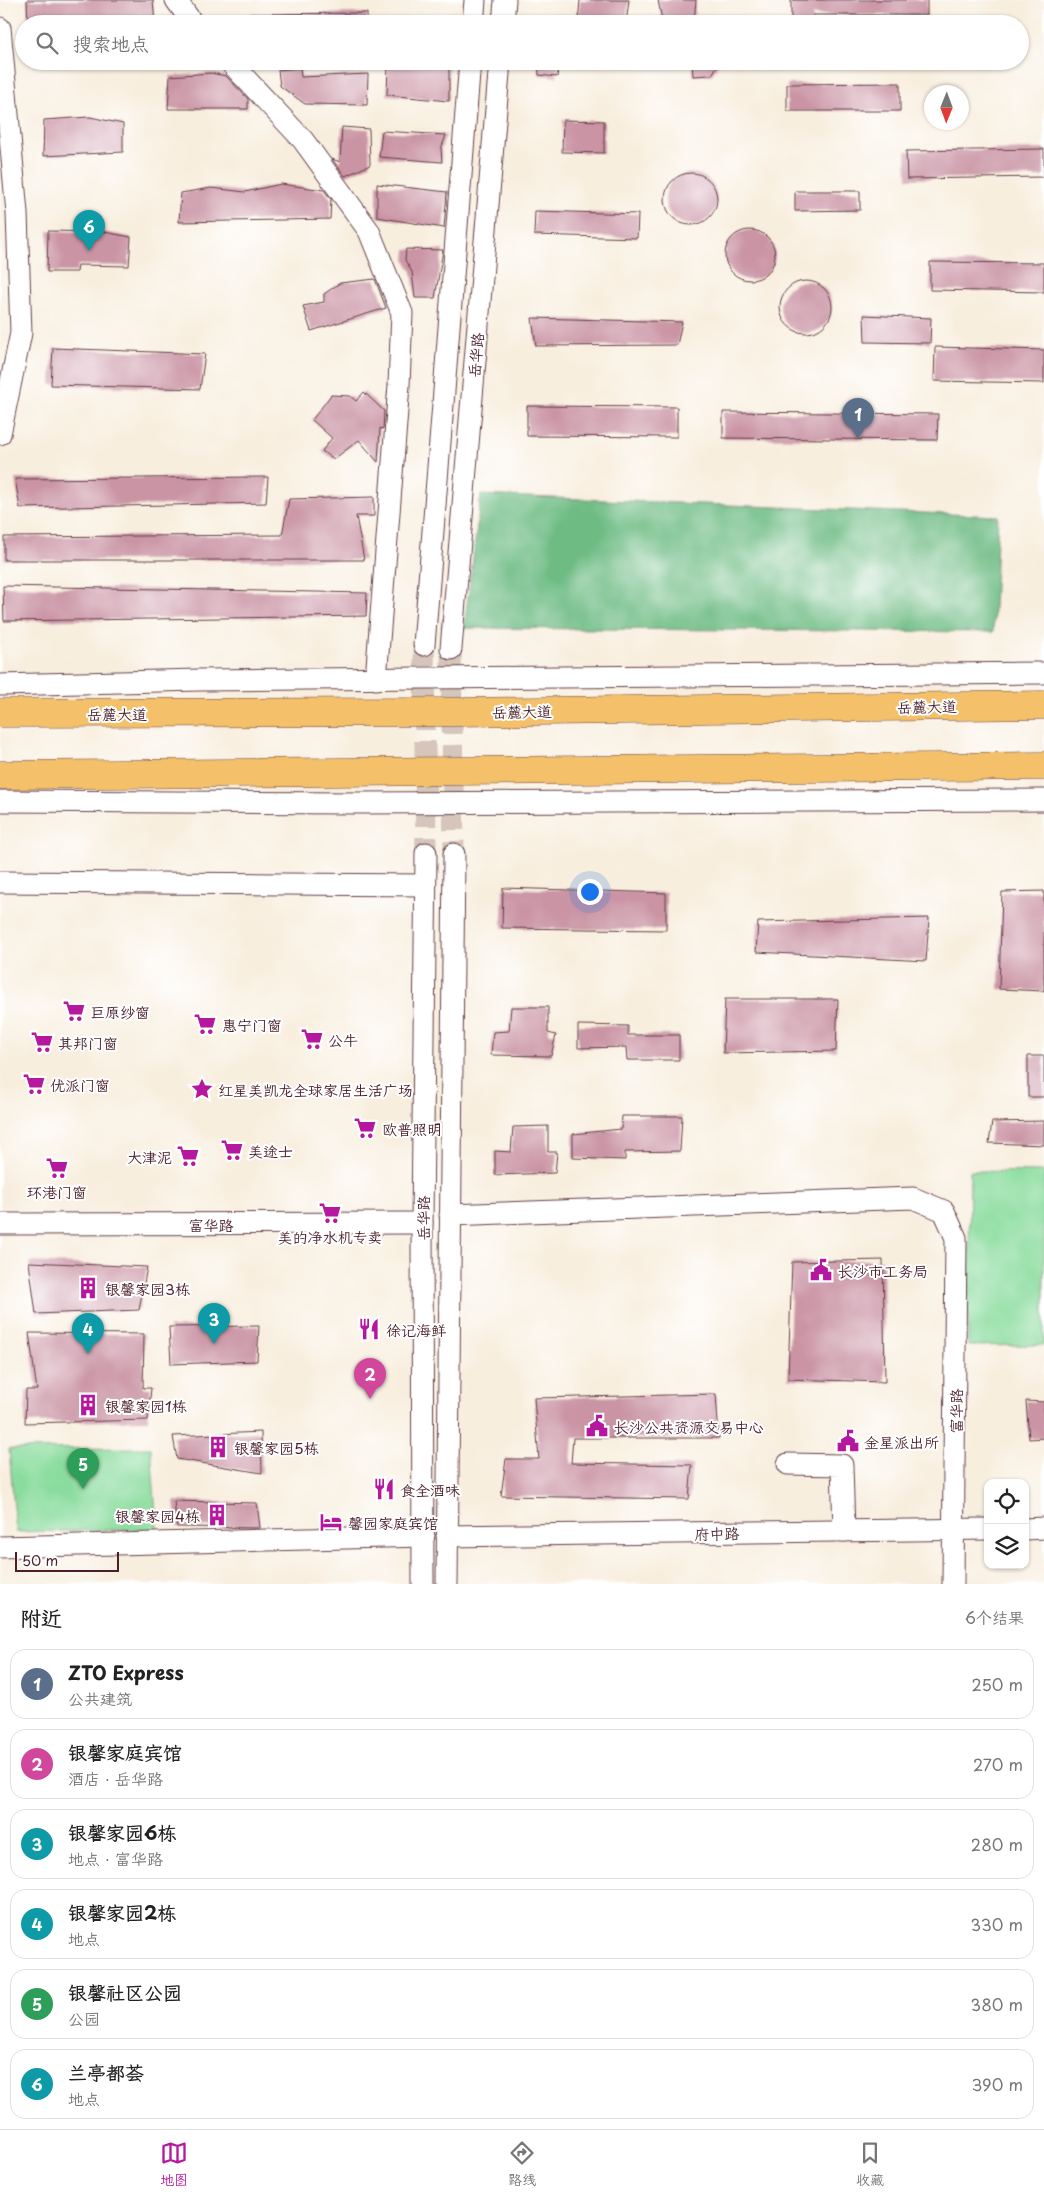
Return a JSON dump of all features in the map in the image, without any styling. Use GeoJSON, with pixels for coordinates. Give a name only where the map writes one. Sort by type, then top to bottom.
{"type":"FeatureCollection","features":[{"type":"Feature","properties":{"kind":"highway","name":"岳麓大道"},"geometry":{"type":"LineString","coordinates":[[0,713],[453,712],[1044,705]]}},
{"type":"Feature","properties":{"kind":"highway"},"geometry":{"type":"LineString","coordinates":[[0,775],[1044,766]]}},
{"type":"Feature","properties":{"kind":"street"},"geometry":{"type":"LineString","coordinates":[[176,0],[187,15]]}},
{"type":"Feature","properties":{"kind":"street"},"geometry":{"type":"LineString","coordinates":[[474,15],[475,0]]}},
{"type":"Feature","properties":{"kind":"street"},"geometry":{"type":"LineString","coordinates":[[504,15],[505,0]]}},
{"type":"Feature","properties":{"kind":"street"},"geometry":{"type":"LineString","coordinates":[[0,28],[17,214],[20,333],[0,434]]}},
{"type":"Feature","properties":{"kind":"street"},"geometry":{"type":"LineString","coordinates":[[237,70],[303,140],[369,231],[402,313],[399,385],[376,679]]}},
{"type":"Feature","properties":{"kind":"street","name":"岳华路"},"geometry":{"type":"LineString","coordinates":[[424,645],[469,70]]}},
{"type":"Feature","properties":{"kind":"street","name":"岳华路"},"geometry":{"type":"LineString","coordinates":[[451,649],[499,70]]}},
{"type":"Feature","properties":{"kind":"street"},"geometry":{"type":"LineString","coordinates":[[0,685],[1044,672]]}},
{"type":"Feature","properties":{"kind":"street"},"geometry":{"type":"LineString","coordinates":[[0,801],[360,803],[1044,800]]}},
{"type":"Feature","properties":{"kind":"street","name":"岳华路"},"geometry":{"type":"LineString","coordinates":[[423,1584],[422,1223],[426,852]]}},
{"type":"Feature","properties":{"kind":"street","name":"岳华路"},"geometry":{"type":"LineString","coordinates":[[447,1584],[454,854]]}},
{"type":"Feature","properties":{"kind":"street"},"geometry":{"type":"LineString","coordinates":[[0,882],[425,884]]}},
{"type":"Feature","properties":{"kind":"street","name":"富华路"},"geometry":{"type":"LineString","coordinates":[[450,1215],[913,1198],[944,1211],[956,1238],[954,1584]]}},
{"type":"Feature","properties":{"kind":"street","name":"富华路"},"geometry":{"type":"LineString","coordinates":[[0,1224],[422,1223]]}},
{"type":"Feature","properties":{"kind":"street"},"geometry":{"type":"LineString","coordinates":[[0,1224],[0,1231]]}},
{"type":"Feature","properties":{"kind":"street"},"geometry":{"type":"LineString","coordinates":[[788,1464],[842,1465],[844,1531]]}},
{"type":"Feature","properties":{"kind":"street"},"geometry":{"type":"LineString","coordinates":[[1029,1529],[1044,1528]]}},
{"type":"Feature","properties":{"kind":"street","name":"府中路"},"geometry":{"type":"LineString","coordinates":[[447,1536],[984,1529]]}},
{"type":"Feature","properties":{"kind":"street"},"geometry":{"type":"LineString","coordinates":[[0,1547],[424,1536]]}},
{"type":"Feature","properties":{"kind":"green space"},"geometry":{"type":"Polygon","coordinates":[[[481,495],[998,516],[993,632],[464,628],[481,495]]]}},
{"type":"Feature","properties":{"kind":"green space"},"geometry":{"type":"Polygon","coordinates":[[[970,1171],[1044,1172],[1044,1345],[968,1346],[970,1171]]]}},
{"type":"Feature","properties":{"kind":"green space"},"geometry":{"type":"Polygon","coordinates":[[[151,1448],[157,1529],[16,1532],[9,1449],[151,1448]]]}},
{"type":"Feature","properties":{"kind":"building"},"geometry":{"type":"Polygon","coordinates":[[[27,0],[153,0],[154,15],[28,15],[27,0]]]}},
{"type":"Feature","properties":{"kind":"building"},"geometry":{"type":"Polygon","coordinates":[[[580,0],[629,0],[627,15],[579,15],[580,0]]]}},
{"type":"Feature","properties":{"kind":"building"},"geometry":{"type":"Polygon","coordinates":[[[658,0],[696,0],[695,15],[661,15],[658,0]]]}},
{"type":"Feature","properties":{"kind":"building"},"geometry":{"type":"Polygon","coordinates":[[[791,0],[927,0],[927,15],[791,15],[791,0]]]}},
{"type":"Feature","properties":{"kind":"building"},"geometry":{"type":"Polygon","coordinates":[[[367,13],[367,15],[248,15],[367,13]]]}},
{"type":"Feature","properties":{"kind":"building"},"geometry":{"type":"Polygon","coordinates":[[[278,70],[300,70],[301,77],[368,74],[367,105],[305,104],[280,86],[278,70]]]}},
{"type":"Feature","properties":{"kind":"building"},"geometry":{"type":"Polygon","coordinates":[[[388,70],[449,70],[449,101],[387,95],[388,70]]]}},
{"type":"Feature","properties":{"kind":"building"},"geometry":{"type":"Polygon","coordinates":[[[539,70],[558,70],[557,77],[539,75],[539,70]]]}},
{"type":"Feature","properties":{"kind":"building"},"geometry":{"type":"Polygon","coordinates":[[[693,70],[715,70],[712,75],[693,76],[693,70]]]}},
{"type":"Feature","properties":{"kind":"building"},"geometry":{"type":"Polygon","coordinates":[[[211,73],[226,76],[248,99],[248,109],[168,109],[170,76],[211,73]]]}},
{"type":"Feature","properties":{"kind":"building"},"geometry":{"type":"Polygon","coordinates":[[[900,83],[900,111],[787,111],[787,84],[900,83]]]}},
{"type":"Feature","properties":{"kind":"building"},"geometry":{"type":"Polygon","coordinates":[[[90,117],[123,124],[123,152],[43,156],[44,120],[90,117]]]}},
{"type":"Feature","properties":{"kind":"building"},"geometry":{"type":"Polygon","coordinates":[[[563,120],[604,121],[604,153],[562,152],[563,120]]]}},
{"type":"Feature","properties":{"kind":"building"},"geometry":{"type":"Polygon","coordinates":[[[342,127],[369,129],[370,165],[345,176],[332,159],[340,162],[342,127]]]}},
{"type":"Feature","properties":{"kind":"building"},"geometry":{"type":"Polygon","coordinates":[[[382,131],[446,135],[441,149],[442,162],[379,157],[382,131]]]}},
{"type":"Feature","properties":{"kind":"building"},"geometry":{"type":"Polygon","coordinates":[[[1044,149],[1044,177],[907,179],[906,151],[1044,149]]]}},
{"type":"Feature","properties":{"kind":"building"},"geometry":{"type":"Polygon","coordinates":[[[691,173],[705,177],[713,185],[717,199],[713,213],[705,221],[691,225],[677,221],[669,213],[665,199],[669,185],[677,177],[691,173]]]}},
{"type":"Feature","properties":{"kind":"building"},"geometry":{"type":"Polygon","coordinates":[[[281,184],[324,190],[331,199],[330,219],[179,222],[181,193],[211,188],[245,192],[281,184]]]}},
{"type":"Feature","properties":{"kind":"building"},"geometry":{"type":"Polygon","coordinates":[[[377,184],[447,192],[444,228],[377,217],[377,184]]]}},
{"type":"Feature","properties":{"kind":"building"},"geometry":{"type":"Polygon","coordinates":[[[795,191],[860,191],[860,210],[795,211],[795,191]]]}},
{"type":"Feature","properties":{"kind":"building"},"geometry":{"type":"Polygon","coordinates":[[[535,211],[638,214],[637,238],[534,235],[535,211]]]}},
{"type":"Feature","properties":{"kind":"building"},"geometry":{"type":"Polygon","coordinates":[[[745,230],[755,230],[768,237],[775,250],[775,260],[768,273],[755,280],[745,280],[736,276],[729,269],[725,260],[725,250],[729,241],[736,234],[745,230]]]}},
{"type":"Feature","properties":{"kind":"building"},"geometry":{"type":"Polygon","coordinates":[[[48,231],[104,232],[131,237],[129,266],[78,265],[77,272],[47,272],[48,231]]]}},
{"type":"Feature","properties":{"kind":"building"},"geometry":{"type":"Polygon","coordinates":[[[406,249],[443,250],[435,298],[415,298],[412,272],[405,260],[406,249]]]}},
{"type":"Feature","properties":{"kind":"building"},"geometry":{"type":"Polygon","coordinates":[[[930,262],[1044,263],[1044,292],[930,290],[930,262]]]}},
{"type":"Feature","properties":{"kind":"building"},"geometry":{"type":"Polygon","coordinates":[[[375,279],[386,308],[311,331],[303,306],[324,302],[324,294],[340,283],[375,279]]]}},
{"type":"Feature","properties":{"kind":"building"},"geometry":{"type":"Polygon","coordinates":[[[806,281],[816,283],[824,289],[830,297],[832,307],[830,317],[824,325],[816,331],[806,333],[796,331],[788,325],[782,317],[780,307],[782,297],[788,289],[796,283],[806,281]]]}},
{"type":"Feature","properties":{"kind":"building"},"geometry":{"type":"Polygon","coordinates":[[[864,315],[931,318],[930,343],[865,342],[864,315]]]}},
{"type":"Feature","properties":{"kind":"building"},"geometry":{"type":"Polygon","coordinates":[[[532,318],[682,322],[677,345],[536,346],[532,318]]]}},
{"type":"Feature","properties":{"kind":"building"},"geometry":{"type":"Polygon","coordinates":[[[935,347],[1044,350],[1044,383],[934,381],[935,347]]]}},
{"type":"Feature","properties":{"kind":"building"},"geometry":{"type":"Polygon","coordinates":[[[53,348],[205,354],[200,389],[51,385],[53,348]]]}},
{"type":"Feature","properties":{"kind":"building"},"geometry":{"type":"Polygon","coordinates":[[[364,392],[384,411],[383,429],[380,428],[378,462],[359,440],[334,459],[322,451],[332,438],[312,420],[331,395],[350,396],[356,401],[364,392]]]}},
{"type":"Feature","properties":{"kind":"building"},"geometry":{"type":"Polygon","coordinates":[[[527,406],[677,407],[677,437],[527,436],[527,406]]]}},
{"type":"Feature","properties":{"kind":"building"},"geometry":{"type":"Polygon","coordinates":[[[723,412],[938,414],[937,440],[723,438],[723,412]]]}},
{"type":"Feature","properties":{"kind":"building"},"geometry":{"type":"Polygon","coordinates":[[[268,477],[266,503],[20,508],[15,479],[268,477]]]}},
{"type":"Feature","properties":{"kind":"building"},"geometry":{"type":"Polygon","coordinates":[[[374,497],[374,516],[356,516],[364,560],[4,560],[4,537],[282,535],[289,499],[374,497]]]}},
{"type":"Feature","properties":{"kind":"building"},"geometry":{"type":"Polygon","coordinates":[[[3,586],[367,593],[366,616],[4,621],[3,586]]]}},
{"type":"Feature","properties":{"kind":"building"},"geometry":{"type":"Polygon","coordinates":[[[503,888],[666,893],[666,930],[502,928],[503,888]]]}},
{"type":"Feature","properties":{"kind":"building"},"geometry":{"type":"Polygon","coordinates":[[[1044,891],[1044,991],[999,989],[1002,892],[1044,891]]]}},
{"type":"Feature","properties":{"kind":"building"},"geometry":{"type":"Polygon","coordinates":[[[929,918],[926,961],[756,952],[758,922],[929,918]]]}},
{"type":"Feature","properties":{"kind":"building"},"geometry":{"type":"Polygon","coordinates":[[[725,999],[838,999],[836,1051],[723,1053],[725,999]]]}},
{"type":"Feature","properties":{"kind":"building"},"geometry":{"type":"Polygon","coordinates":[[[511,1007],[548,1007],[548,1033],[556,1035],[551,1056],[491,1055],[493,1032],[509,1031],[511,1007]]]}},
{"type":"Feature","properties":{"kind":"building"},"geometry":{"type":"Polygon","coordinates":[[[578,1025],[628,1026],[628,1035],[679,1035],[679,1060],[627,1060],[626,1047],[578,1048],[578,1025]]]}},
{"type":"Feature","properties":{"kind":"building"},"geometry":{"type":"Polygon","coordinates":[[[1028,1056],[1044,1056],[1044,1097],[1028,1097],[1028,1056]]]}},
{"type":"Feature","properties":{"kind":"building"},"geometry":{"type":"Polygon","coordinates":[[[622,1116],[682,1116],[680,1151],[625,1152],[625,1160],[573,1158],[573,1134],[621,1129],[622,1116]]]}},
{"type":"Feature","properties":{"kind":"building"},"geometry":{"type":"Polygon","coordinates":[[[1044,1121],[1044,1145],[989,1143],[992,1122],[1044,1121]]]}},
{"type":"Feature","properties":{"kind":"building"},"geometry":{"type":"Polygon","coordinates":[[[548,1126],[548,1152],[557,1152],[555,1173],[495,1175],[495,1151],[511,1152],[513,1127],[548,1126]]]}},
{"type":"Feature","properties":{"kind":"building"},"geometry":{"type":"Polygon","coordinates":[[[883,1260],[885,1382],[788,1379],[792,1262],[883,1260]]]}},
{"type":"Feature","properties":{"kind":"building","name":"银馨家园3栋"},"geometry":{"type":"Polygon","coordinates":[[[29,1262],[147,1267],[139,1310],[36,1314],[29,1262]]]}},
{"type":"Feature","properties":{"kind":"building"},"geometry":{"type":"Polygon","coordinates":[[[259,1326],[257,1361],[171,1364],[169,1327],[259,1326]]]}},
{"type":"Feature","properties":{"kind":"building"},"geometry":{"type":"Polygon","coordinates":[[[29,1333],[144,1334],[143,1388],[151,1388],[148,1420],[25,1423],[26,1390],[37,1390],[29,1333]]]}},
{"type":"Feature","properties":{"kind":"building"},"geometry":{"type":"Polygon","coordinates":[[[716,1394],[719,1438],[573,1438],[571,1463],[692,1465],[689,1499],[501,1496],[506,1459],[539,1459],[534,1398],[716,1394]]]}},
{"type":"Feature","properties":{"kind":"building"},"geometry":{"type":"Polygon","coordinates":[[[1026,1401],[1044,1402],[1044,1438],[1029,1439],[1026,1401]]]}},
{"type":"Feature","properties":{"kind":"building","name":"银馨家园5栋"},"geometry":{"type":"Polygon","coordinates":[[[261,1432],[262,1473],[177,1459],[173,1436],[261,1432]]]}},
{"type":"Feature","properties":{"kind":"building","name":"银馨家园4栋"},"geometry":{"type":"Polygon","coordinates":[[[174,1501],[257,1503],[260,1528],[177,1527],[174,1501]]]}},
{"type":"Feature","properties":{"kind":"tunnel"},"geometry":{"type":"LineString","coordinates":[[424,645],[426,853]]}},
{"type":"Feature","properties":{"kind":"tunnel"},"geometry":{"type":"LineString","coordinates":[[451,649],[454,854]]}},
{"type":"Feature","properties":{"kind":"place","name":"兰亭都荟"},"geometry":{"type":"Point","coordinates":[89,251]}},
{"type":"Feature","properties":{"kind":"place","name":"ZTO Express"},"geometry":{"type":"Point","coordinates":[858,439]}},
{"type":"Feature","properties":{"kind":"place","name":"巨原纱窗"},"geometry":{"type":"Point","coordinates":[74,1011]}},
{"type":"Feature","properties":{"kind":"place","name":"惠宁门窗"},"geometry":{"type":"Point","coordinates":[205,1024]}},
{"type":"Feature","properties":{"kind":"place","name":"公牛"},"geometry":{"type":"Point","coordinates":[312,1039]}},
{"type":"Feature","properties":{"kind":"place","name":"其邦门窗"},"geometry":{"type":"Point","coordinates":[42,1042]}},
{"type":"Feature","properties":{"kind":"place","name":"优派门窗"},"geometry":{"type":"Point","coordinates":[34,1084]}},
{"type":"Feature","properties":{"kind":"place","name":"红星美凯龙全球家居生活广场"},"geometry":{"type":"Point","coordinates":[202,1089]}},
{"type":"Feature","properties":{"kind":"place","name":"欧普照明"},"geometry":{"type":"Point","coordinates":[365,1128]}},
{"type":"Feature","properties":{"kind":"place","name":"美途士"},"geometry":{"type":"Point","coordinates":[232,1150]}},
{"type":"Feature","properties":{"kind":"place","name":"大津泥"},"geometry":{"type":"Point","coordinates":[188,1156]}},
{"type":"Feature","properties":{"kind":"place","name":"环港门窗"},"geometry":{"type":"Point","coordinates":[57,1168]}},
{"type":"Feature","properties":{"kind":"place","name":"美的净水机专卖"},"geometry":{"type":"Point","coordinates":[330,1213]}},
{"type":"Feature","properties":{"kind":"place","name":"长沙市工务局"},"geometry":{"type":"Point","coordinates":[821,1270]}},
{"type":"Feature","properties":{"kind":"place","name":"银馨家园3栋"},"geometry":{"type":"Point","coordinates":[88,1288]}},
{"type":"Feature","properties":{"kind":"place","name":"徐记海鲜"},"geometry":{"type":"Point","coordinates":[369,1329]}},
{"type":"Feature","properties":{"kind":"place","name":"银馨家园6栋"},"geometry":{"type":"Point","coordinates":[214,1344]}},
{"type":"Feature","properties":{"kind":"place","name":"银馨家园2栋"},"geometry":{"type":"Point","coordinates":[88,1354]}},
{"type":"Feature","properties":{"kind":"place","name":"银馨家庭宾馆"},"geometry":{"type":"Point","coordinates":[370,1399]}},
{"type":"Feature","properties":{"kind":"place","name":"银馨家园1栋"},"geometry":{"type":"Point","coordinates":[88,1405]}},
{"type":"Feature","properties":{"kind":"place","name":"长沙公共资源交易中心"},"geometry":{"type":"Point","coordinates":[597,1426]}},
{"type":"Feature","properties":{"kind":"place","name":"金星派出所"},"geometry":{"type":"Point","coordinates":[848,1441]}},
{"type":"Feature","properties":{"kind":"place","name":"银馨家园5栋"},"geometry":{"type":"Point","coordinates":[218,1447]}},
{"type":"Feature","properties":{"kind":"place","name":"银馨社区公园"},"geometry":{"type":"Point","coordinates":[83,1489]}},
{"type":"Feature","properties":{"kind":"place","name":"食全酒味"},"geometry":{"type":"Point","coordinates":[384,1489]}},
{"type":"Feature","properties":{"kind":"place","name":"银馨家园4栋"},"geometry":{"type":"Point","coordinates":[217,1515]}},
{"type":"Feature","properties":{"kind":"place","name":"馨园家庭宾馆"},"geometry":{"type":"Point","coordinates":[331,1522]}}]}
